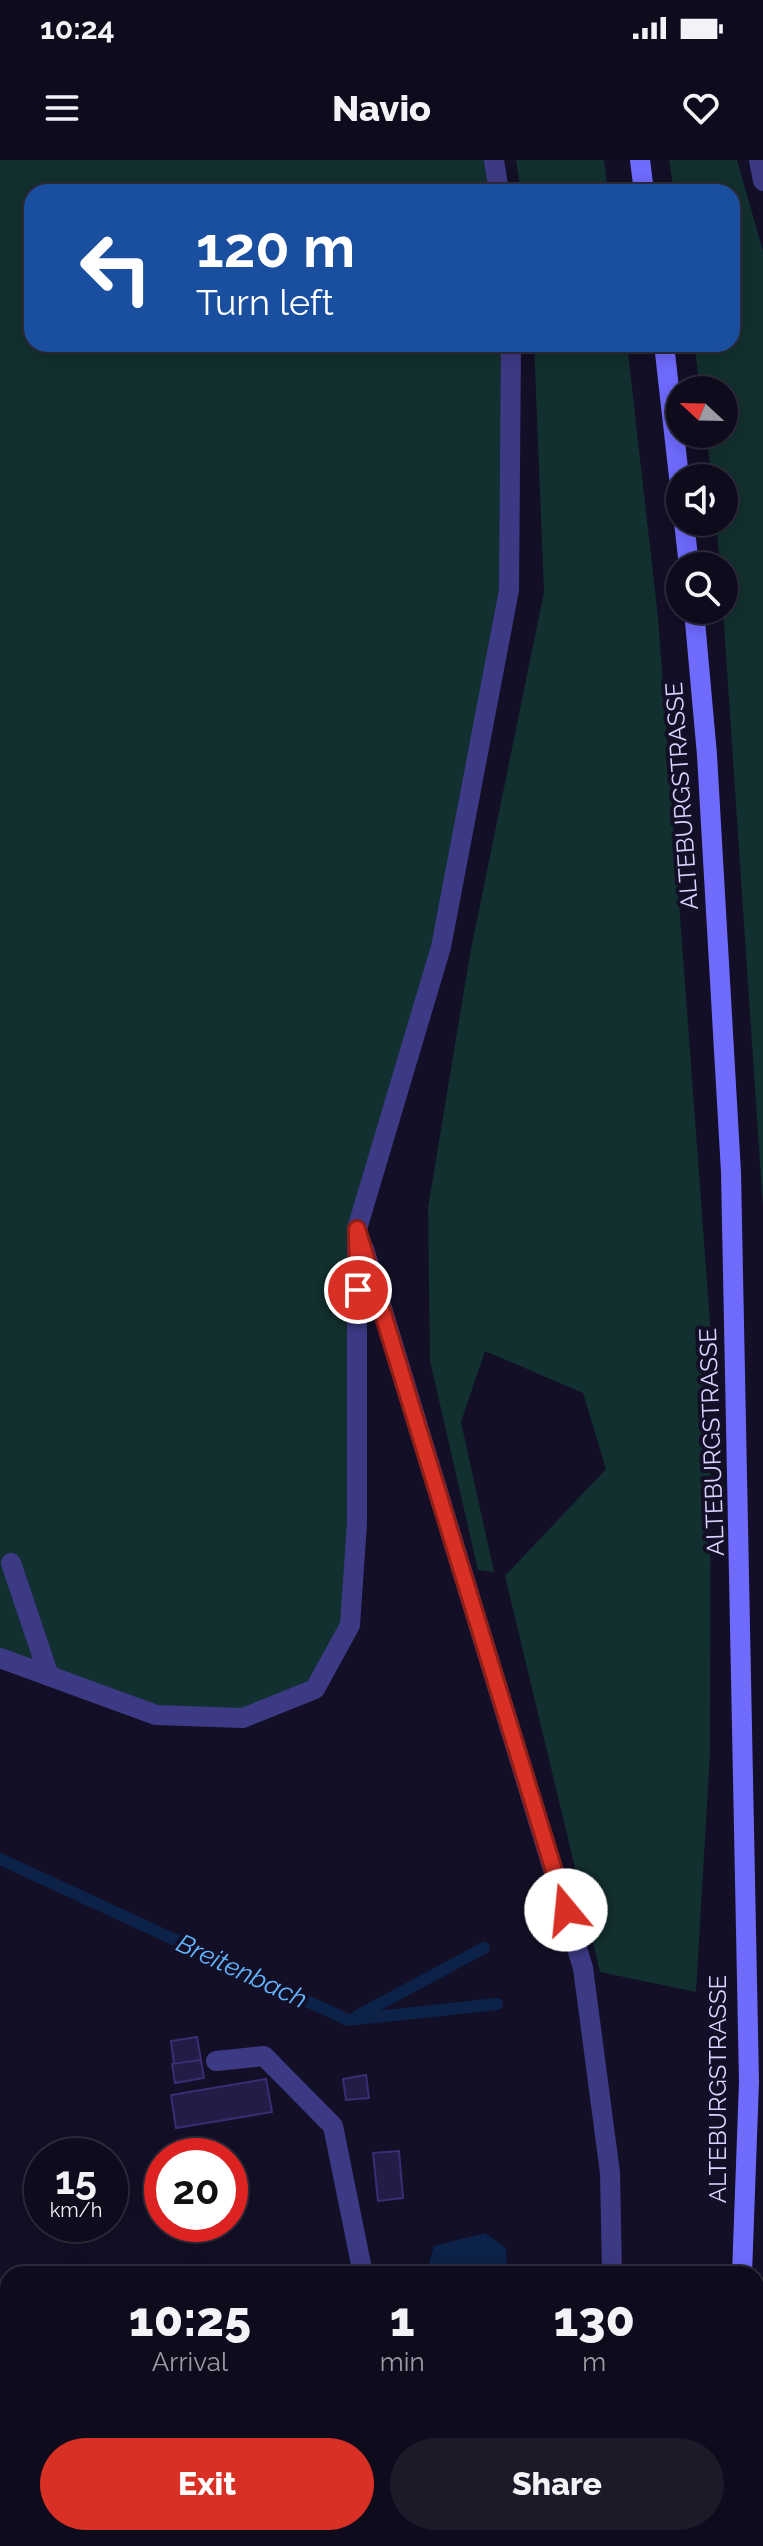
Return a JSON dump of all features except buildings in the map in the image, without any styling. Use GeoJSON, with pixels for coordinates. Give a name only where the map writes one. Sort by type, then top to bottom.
{"type":"FeatureCollection","features":[{"type":"Feature","properties":{"kind":"main road"},"geometry":{"type":"LineString","coordinates":[[640,160],[643,184]]}},
{"type":"Feature","properties":{"kind":"main road"},"geometry":{"type":"LineString","coordinates":[[665,352],[678,464]]}},
{"type":"Feature","properties":{"kind":"main road","name":"ALTEBURGSTRASSE"},"geometry":{"type":"LineString","coordinates":[[695,624],[707,755],[731,1172],[749,2082],[742,2266]]}},
{"type":"Feature","properties":{"kind":"lane"},"geometry":{"type":"LineString","coordinates":[[494,160],[498,184]]}},
{"type":"Feature","properties":{"kind":"lane"},"geometry":{"type":"LineString","coordinates":[[759,160],[763,181]]}},
{"type":"Feature","properties":{"kind":"lane"},"geometry":{"type":"LineString","coordinates":[[0,1658],[156,1715],[243,1718],[315,1689],[350,1625],[357,1523],[357,1229],[441,947],[509,590],[511,352]]}},
{"type":"Feature","properties":{"kind":"lane"},"geometry":{"type":"LineString","coordinates":[[357,1229],[583,1968],[610,2173],[612,2266]]}},
{"type":"Feature","properties":{"kind":"lane"},"geometry":{"type":"LineString","coordinates":[[11,1563],[49,1676]]}},
{"type":"Feature","properties":{"kind":"lane"},"geometry":{"type":"LineString","coordinates":[[216,2061],[264,2056],[333,2126],[361,2266]]}},
{"type":"Feature","properties":{"kind":"green space"},"geometry":{"type":"Polygon","coordinates":[[[0,160],[494,160],[498,184],[24,184],[24,352],[511,352],[509,590],[441,947],[357,1228],[350,1625],[315,1689],[243,1718],[156,1715],[0,1658],[0,160]]]}},
{"type":"Feature","properties":{"kind":"green space"},"geometry":{"type":"Polygon","coordinates":[[[516,160],[604,160],[607,184],[520,184],[516,160]]]}},
{"type":"Feature","properties":{"kind":"green space"},"geometry":{"type":"Polygon","coordinates":[[[669,160],[737,160],[763,251],[763,1208],[724,624],[738,624],[738,552],[719,552],[717,536],[738,536],[738,464],[710,464],[708,448],[738,448],[738,376],[698,376],[695,352],[740,352],[740,184],[673,184],[669,160]]]}},
{"type":"Feature","properties":{"kind":"green space"},"geometry":{"type":"Polygon","coordinates":[[[534,352],[628,352],[658,617],[711,1336],[710,1753],[696,1992],[600,1972],[505,1576],[606,1469],[583,1393],[485,1351],[461,1422],[494,1572],[478,1570],[430,1361],[428,1208],[470,954],[544,592],[534,352]]]}},
{"type":"Feature","properties":{"kind":"water"},"geometry":{"type":"Polygon","coordinates":[[[485,2233],[506,2248],[507,2266],[428,2266],[434,2246],[485,2233]]]}},
{"type":"Feature","properties":{"kind":"waterway","name":"Breitenbach"},"geometry":{"type":"LineString","coordinates":[[0,1859],[348,2020],[497,2004]]}},
{"type":"Feature","properties":{"kind":"waterway"},"geometry":{"type":"LineString","coordinates":[[357,2016],[484,1948]]}},
{"type":"Feature","properties":{"kind":"route"},"geometry":{"type":"LineString","coordinates":[[358,1290],[357,1229],[566,1910]]}}]}
